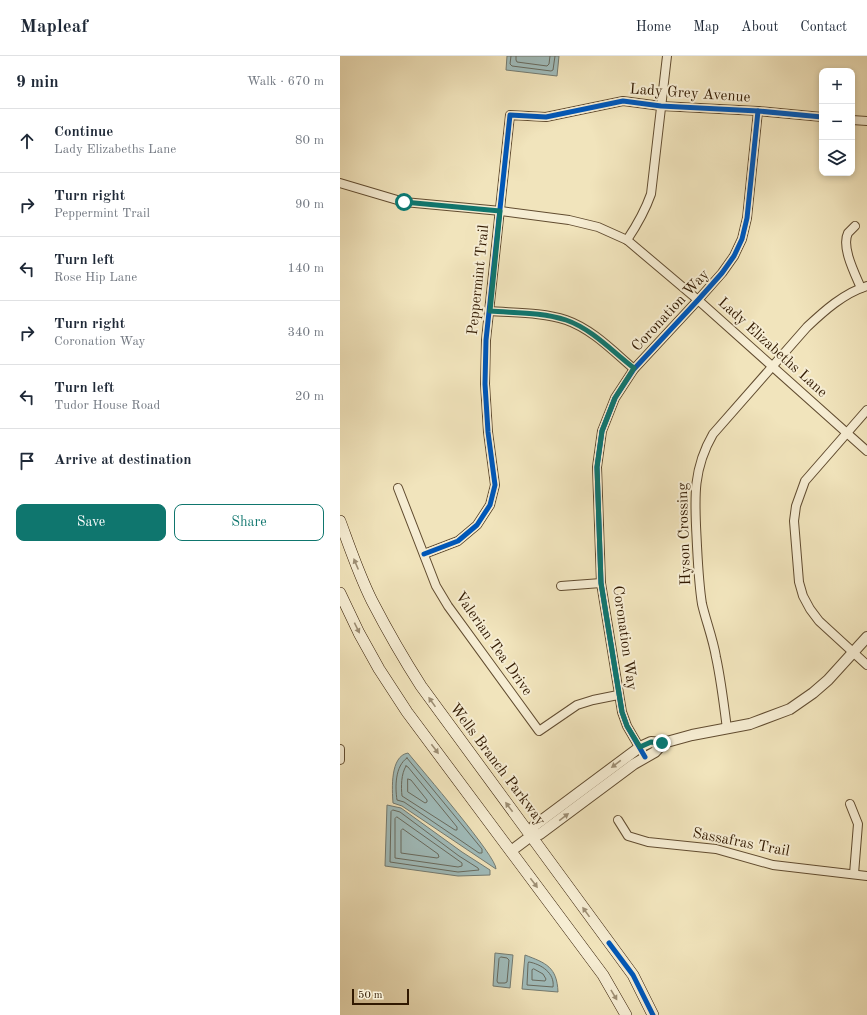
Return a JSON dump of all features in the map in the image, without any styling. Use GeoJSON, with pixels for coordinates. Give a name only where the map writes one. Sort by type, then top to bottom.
{"type":"FeatureCollection","features":[{"type":"Feature","properties":{"kind":"main road","name":"Wells Branch Parkway"},"geometry":{"type":"LineString","coordinates":[[340,521],[371,600],[396,647],[444,719],[632,975],[653,1015]]}},
{"type":"Feature","properties":{"kind":"main road"},"geometry":{"type":"LineString","coordinates":[[340,593],[359,633],[407,712],[603,975],[626,1015]]}},
{"type":"Feature","properties":{"kind":"street"},"geometry":{"type":"LineString","coordinates":[[627,240],[640,221],[650,194],[667,56]]}},
{"type":"Feature","properties":{"kind":"street","name":"Lady Grey Avenue"},"geometry":{"type":"LineString","coordinates":[[510,115],[546,116],[623,101],[661,106],[758,111],[819,117]]}},
{"type":"Feature","properties":{"kind":"street","name":"Coronation Way"},"geometry":{"type":"LineString","coordinates":[[645,757],[627,726],[622,712],[618,695],[601,583],[597,467],[602,431],[615,398],[634,368],[698,300],[722,273],[734,256],[742,239],[747,218],[758,111]]}},
{"type":"Feature","properties":{"kind":"street","name":"Peppermint Trail"},"geometry":{"type":"LineString","coordinates":[[424,554],[458,541],[477,526],[490,506],[495,485],[488,432],[485,384],[486,340],[510,115]]}},
{"type":"Feature","properties":{"kind":"street"},"geometry":{"type":"LineString","coordinates":[[855,120],[867,121]]}},
{"type":"Feature","properties":{"kind":"street","name":"Lady Elizabeths Lane"},"geometry":{"type":"LineString","coordinates":[[340,183],[404,202],[500,211],[569,220],[598,227],[627,240],[698,300],[867,451]]}},
{"type":"Feature","properties":{"kind":"street"},"geometry":{"type":"LineString","coordinates":[[855,226],[848,234],[846,248],[851,265],[864,287]]}},
{"type":"Feature","properties":{"kind":"street","name":"Hyson Crossing"},"geometry":{"type":"LineString","coordinates":[[728,729],[716,657],[700,586],[695,501],[699,463],[705,447],[713,434],[807,327],[823,312],[840,300],[864,287]]}},
{"type":"Feature","properties":{"kind":"street"},"geometry":{"type":"LineString","coordinates":[[490,311],[543,315],[567,321],[591,333],[634,368]]}},
{"type":"Feature","properties":{"kind":"street"},"geometry":{"type":"LineString","coordinates":[[867,410],[846,432],[805,481],[796,506],[794,521],[799,582],[803,596],[819,621],[867,665]]}},
{"type":"Feature","properties":{"kind":"street","name":"Valerian Tea Drive"},"geometry":{"type":"LineString","coordinates":[[398,488],[436,586],[448,606],[539,731],[577,705],[618,695]]}},
{"type":"Feature","properties":{"kind":"street"},"geometry":{"type":"LineString","coordinates":[[561,586],[601,583]]}},
{"type":"Feature","properties":{"kind":"street"},"geometry":{"type":"LineString","coordinates":[[531,836],[534,826],[640,747],[651,742],[662,743],[692,735],[750,724],[790,709],[823,684],[867,637]]}},
{"type":"Feature","properties":{"kind":"street"},"geometry":{"type":"LineString","coordinates":[[511,851],[531,836],[540,834],[645,757],[656,752],[662,743]]}},
{"type":"Feature","properties":{"kind":"street"},"geometry":{"type":"LineString","coordinates":[[340,749],[340,760]]}},
{"type":"Feature","properties":{"kind":"street"},"geometry":{"type":"LineString","coordinates":[[850,804],[858,824],[854,874]]}},
{"type":"Feature","properties":{"kind":"street","name":"Sassafras Trail"},"geometry":{"type":"LineString","coordinates":[[618,820],[628,836],[648,842],[716,849],[773,865],[867,876]]}},
{"type":"Feature","properties":{"kind":"water"},"geometry":{"type":"Polygon","coordinates":[[[507,56],[559,56],[557,76],[506,70],[507,56]]]}},
{"type":"Feature","properties":{"kind":"water"},"geometry":{"type":"Polygon","coordinates":[[[408,753],[472,831],[493,861],[496,869],[402,806],[393,803],[392,790],[395,766],[402,755],[408,753]]]}},
{"type":"Feature","properties":{"kind":"water"},"geometry":{"type":"Polygon","coordinates":[[[387,805],[401,808],[462,852],[490,870],[490,875],[458,876],[385,866],[387,805]]]}},
{"type":"Feature","properties":{"kind":"water"},"geometry":{"type":"Polygon","coordinates":[[[495,953],[513,955],[510,988],[493,986],[495,953]]]}},
{"type":"Feature","properties":{"kind":"water"},"geometry":{"type":"Polygon","coordinates":[[[525,955],[539,961],[553,971],[558,992],[522,989],[525,955]]]}},
{"type":"Feature","properties":{"kind":"cycle path"},"geometry":{"type":"LineString","coordinates":[[424,554],[458,541],[477,525],[490,505],[495,485],[488,432],[485,384],[486,340],[510,115],[546,117],[623,101],[661,106],[758,111],[819,117]]}},
{"type":"Feature","properties":{"kind":"cycle path"},"geometry":{"type":"LineString","coordinates":[[645,757],[627,726],[622,712],[601,583],[597,467],[602,431],[615,398],[634,369],[722,273],[734,256],[742,239],[747,218],[758,111]]}},
{"type":"Feature","properties":{"kind":"cycle path"},"geometry":{"type":"LineString","coordinates":[[609,943],[633,975],[653,1015]]}},
{"type":"Feature","properties":{"kind":"route"},"geometry":{"type":"LineString","coordinates":[[404,202],[500,211],[490,311],[543,315],[567,321],[591,333],[634,368],[615,398],[602,431],[597,467],[601,583],[618,695],[627,726],[640,747],[651,742],[662,743]]}}]}
